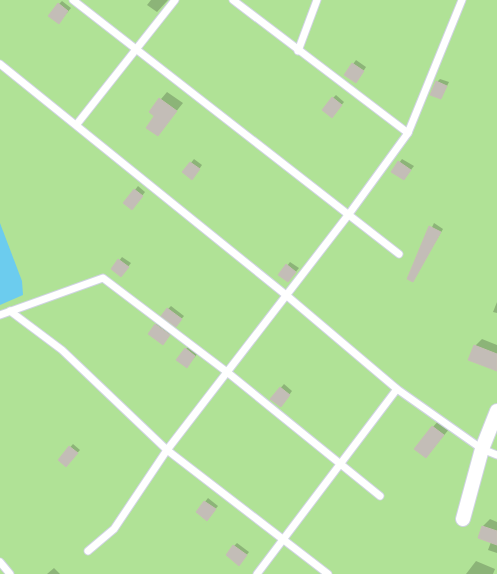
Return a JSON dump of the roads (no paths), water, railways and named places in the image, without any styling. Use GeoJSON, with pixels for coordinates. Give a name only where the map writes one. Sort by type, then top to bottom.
{"type":"FeatureCollection","features":[{"type":"Feature","properties":{"kind":"street"},"geometry":{"type":"LineString","coordinates":[[462,519],[482,449],[497,411]]}},
{"type":"Feature","properties":{"kind":"lane"},"geometry":{"type":"LineString","coordinates":[[73,0],[399,254]]}},
{"type":"Feature","properties":{"kind":"lane"},"geometry":{"type":"LineString","coordinates":[[77,124],[175,0]]}},
{"type":"Feature","properties":{"kind":"lane"},"geometry":{"type":"LineString","coordinates":[[233,0],[408,133]]}},
{"type":"Feature","properties":{"kind":"lane"},"geometry":{"type":"LineString","coordinates":[[298,50],[317,0]]}},
{"type":"Feature","properties":{"kind":"lane"},"geometry":{"type":"LineString","coordinates":[[88,551],[114,529],[168,450],[349,214],[408,133],[462,0]]}},
{"type":"Feature","properties":{"kind":"lane"},"geometry":{"type":"LineString","coordinates":[[0,64],[77,124],[286,295],[397,389],[482,449],[497,455]]}},
{"type":"Feature","properties":{"kind":"lane"},"geometry":{"type":"LineString","coordinates":[[0,315],[103,278],[227,372],[380,496]]}},
{"type":"Feature","properties":{"kind":"lane"},"geometry":{"type":"LineString","coordinates":[[10,311],[62,350],[168,450],[284,538],[328,574]]}},
{"type":"Feature","properties":{"kind":"lane"},"geometry":{"type":"LineString","coordinates":[[257,574],[397,389]]}},
{"type":"Feature","properties":{"kind":"lane"},"geometry":{"type":"LineString","coordinates":[[0,562],[10,574]]}},
{"type":"Feature","properties":{"kind":"water"},"geometry":{"type":"Polygon","coordinates":[[[0,223],[22,281],[23,295],[0,305],[0,223]]]}}]}
